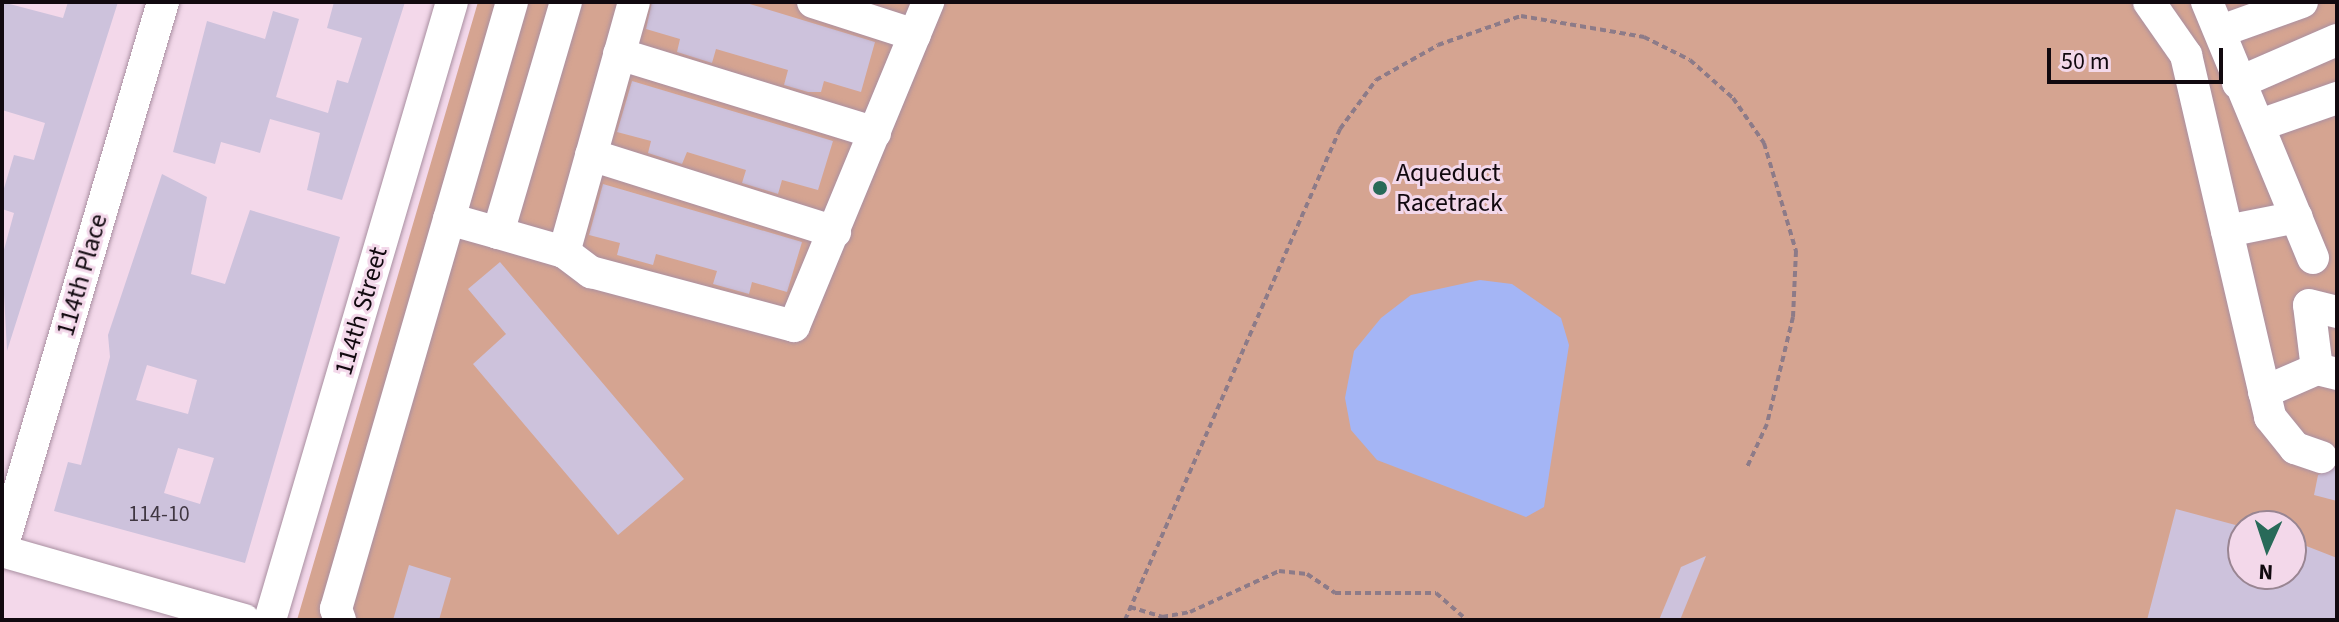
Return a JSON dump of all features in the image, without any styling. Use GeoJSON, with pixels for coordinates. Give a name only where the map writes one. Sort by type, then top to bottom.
{"type":"FeatureCollection","features":[{"type":"Feature","properties":{"kind":"street","name":"114th Place"},"geometry":{"type":"LineString","coordinates":[[2,549],[163,2]]}},
{"type":"Feature","properties":{"kind":"street","name":"114th Street"},"geometry":{"type":"LineString","coordinates":[[270,620],[452,2]]}},
{"type":"Feature","properties":{"kind":"street"},"geometry":{"type":"LineString","coordinates":[[340,620],[336,609],[512,2]]}},
{"type":"Feature","properties":{"kind":"street"},"geometry":{"type":"LineString","coordinates":[[498,233],[566,2]]}},
{"type":"Feature","properties":{"kind":"street"},"geometry":{"type":"LineString","coordinates":[[564,252],[634,2]]}},
{"type":"Feature","properties":{"kind":"street"},"geometry":{"type":"LineString","coordinates":[[813,2],[915,35]]}},
{"type":"Feature","properties":{"kind":"street"},"geometry":{"type":"LineString","coordinates":[[449,219],[564,252],[591,272],[794,326],[928,2]]}},
{"type":"Feature","properties":{"kind":"street"},"geometry":{"type":"LineString","coordinates":[[2149,2],[2186,55],[2270,417],[2295,448],[2321,457]]}},
{"type":"Feature","properties":{"kind":"street"},"geometry":{"type":"LineString","coordinates":[[2207,2],[2313,258]]}},
{"type":"Feature","properties":{"kind":"street"},"geometry":{"type":"LineString","coordinates":[[2221,31],[2302,2]]}},
{"type":"Feature","properties":{"kind":"street"},"geometry":{"type":"LineString","coordinates":[[2238,83],[2337,40]]}},
{"type":"Feature","properties":{"kind":"street"},"geometry":{"type":"LineString","coordinates":[[619,54],[875,133]]}},
{"type":"Feature","properties":{"kind":"street"},"geometry":{"type":"LineString","coordinates":[[2260,125],[2337,98]]}},
{"type":"Feature","properties":{"kind":"street"},"geometry":{"type":"LineString","coordinates":[[591,155],[835,232]]}},
{"type":"Feature","properties":{"kind":"street"},"geometry":{"type":"LineString","coordinates":[[2227,231],[2297,217]]}},
{"type":"Feature","properties":{"kind":"street"},"geometry":{"type":"LineString","coordinates":[[2264,392],[2327,371],[2309,305],[2337,312]]}},
{"type":"Feature","properties":{"kind":"street"},"geometry":{"type":"LineString","coordinates":[[2,549],[244,620]]}},
{"type":"Feature","properties":{"kind":"path"},"geometry":{"type":"LineString","coordinates":[[1125,620],[1340,129],[1376,80],[1438,45],[1521,16],[1644,37],[1690,60],[1733,98],[1764,143],[1796,251],[1793,317],[1771,410],[1747,467]]}},
{"type":"Feature","properties":{"kind":"path"},"geometry":{"type":"LineString","coordinates":[[1130,607],[1162,617],[1190,612],[1279,571],[1307,574],[1335,593],[1436,593],[1467,620]]}},
{"type":"Feature","properties":{"kind":"shaded area","name":"Aqueduct Racetrack"},"geometry":{"type":"Polygon","coordinates":[[[478,2],[2337,2],[2337,620],[297,620],[478,2]]]}},
{"type":"Feature","properties":{"kind":"water"},"geometry":{"type":"Polygon","coordinates":[[[1480,280],[1512,284],[1561,318],[1569,345],[1544,507],[1526,517],[1377,460],[1351,430],[1345,398],[1354,351],[1381,318],[1411,295],[1480,280]]]}},
{"type":"Feature","properties":{"kind":"building"},"geometry":{"type":"Polygon","coordinates":[[[2,2],[63,18],[68,2],[118,2],[7,351],[2,257],[14,213],[2,209],[2,195],[14,155],[34,160],[45,123],[2,110],[2,2]]]}},
{"type":"Feature","properties":{"kind":"building"},"geometry":{"type":"Polygon","coordinates":[[[334,2],[405,2],[342,200],[307,190],[320,133],[270,119],[260,153],[221,142],[215,164],[173,152],[207,21],[265,39],[273,11],[299,19],[276,97],[328,113],[337,80],[348,83],[362,38],[327,28],[334,2]]]}},
{"type":"Feature","properties":{"kind":"building"},"geometry":{"type":"Polygon","coordinates":[[[652,2],[743,2],[875,42],[861,92],[824,81],[821,92],[808,92],[784,85],[788,70],[716,49],[712,63],[677,52],[680,39],[646,29],[652,2]]]}},
{"type":"Feature","properties":{"kind":"building"},"geometry":{"type":"Polygon","coordinates":[[[632,81],[833,141],[818,190],[782,180],[778,194],[742,183],[746,170],[687,152],[682,164],[648,153],[651,141],[617,132],[632,81]]]}},
{"type":"Feature","properties":{"kind":"building"},"geometry":{"type":"Polygon","coordinates":[[[162,174],[207,197],[191,274],[225,284],[250,210],[340,237],[245,563],[54,511],[68,462],[81,465],[110,357],[108,335],[162,174]],[[147,365],[136,400],[188,414],[197,380],[147,365]],[[178,448],[164,493],[200,504],[214,458],[178,448]]]}},
{"type":"Feature","properties":{"kind":"building"},"geometry":{"type":"Polygon","coordinates":[[[603,184],[802,242],[787,292],[752,282],[749,294],[713,284],[717,271],[656,254],[653,265],[617,255],[620,243],[589,235],[603,184]]]}},
{"type":"Feature","properties":{"kind":"building"},"geometry":{"type":"Polygon","coordinates":[[[500,262],[684,479],[618,535],[473,364],[506,334],[468,289],[500,262]]]}},
{"type":"Feature","properties":{"kind":"building"},"geometry":{"type":"Polygon","coordinates":[[[2337,466],[2337,501],[2314,495],[2318,475],[2337,466]]]}},
{"type":"Feature","properties":{"kind":"building"},"geometry":{"type":"Polygon","coordinates":[[[2176,509],[2227,523],[2227,590],[2307,590],[2307,546],[2337,558],[2337,620],[2147,620],[2176,509]]]}},
{"type":"Feature","properties":{"kind":"building"},"geometry":{"type":"Polygon","coordinates":[[[1706,556],[1680,620],[1659,620],[1681,567],[1706,556]]]}},
{"type":"Feature","properties":{"kind":"building"},"geometry":{"type":"Polygon","coordinates":[[[409,565],[451,578],[439,620],[393,620],[409,565]]]}},
{"type":"Feature","properties":{"kind":"place","name":"Aqueduct Racetrack"},"geometry":{"type":"Point","coordinates":[1380,188]}}]}
